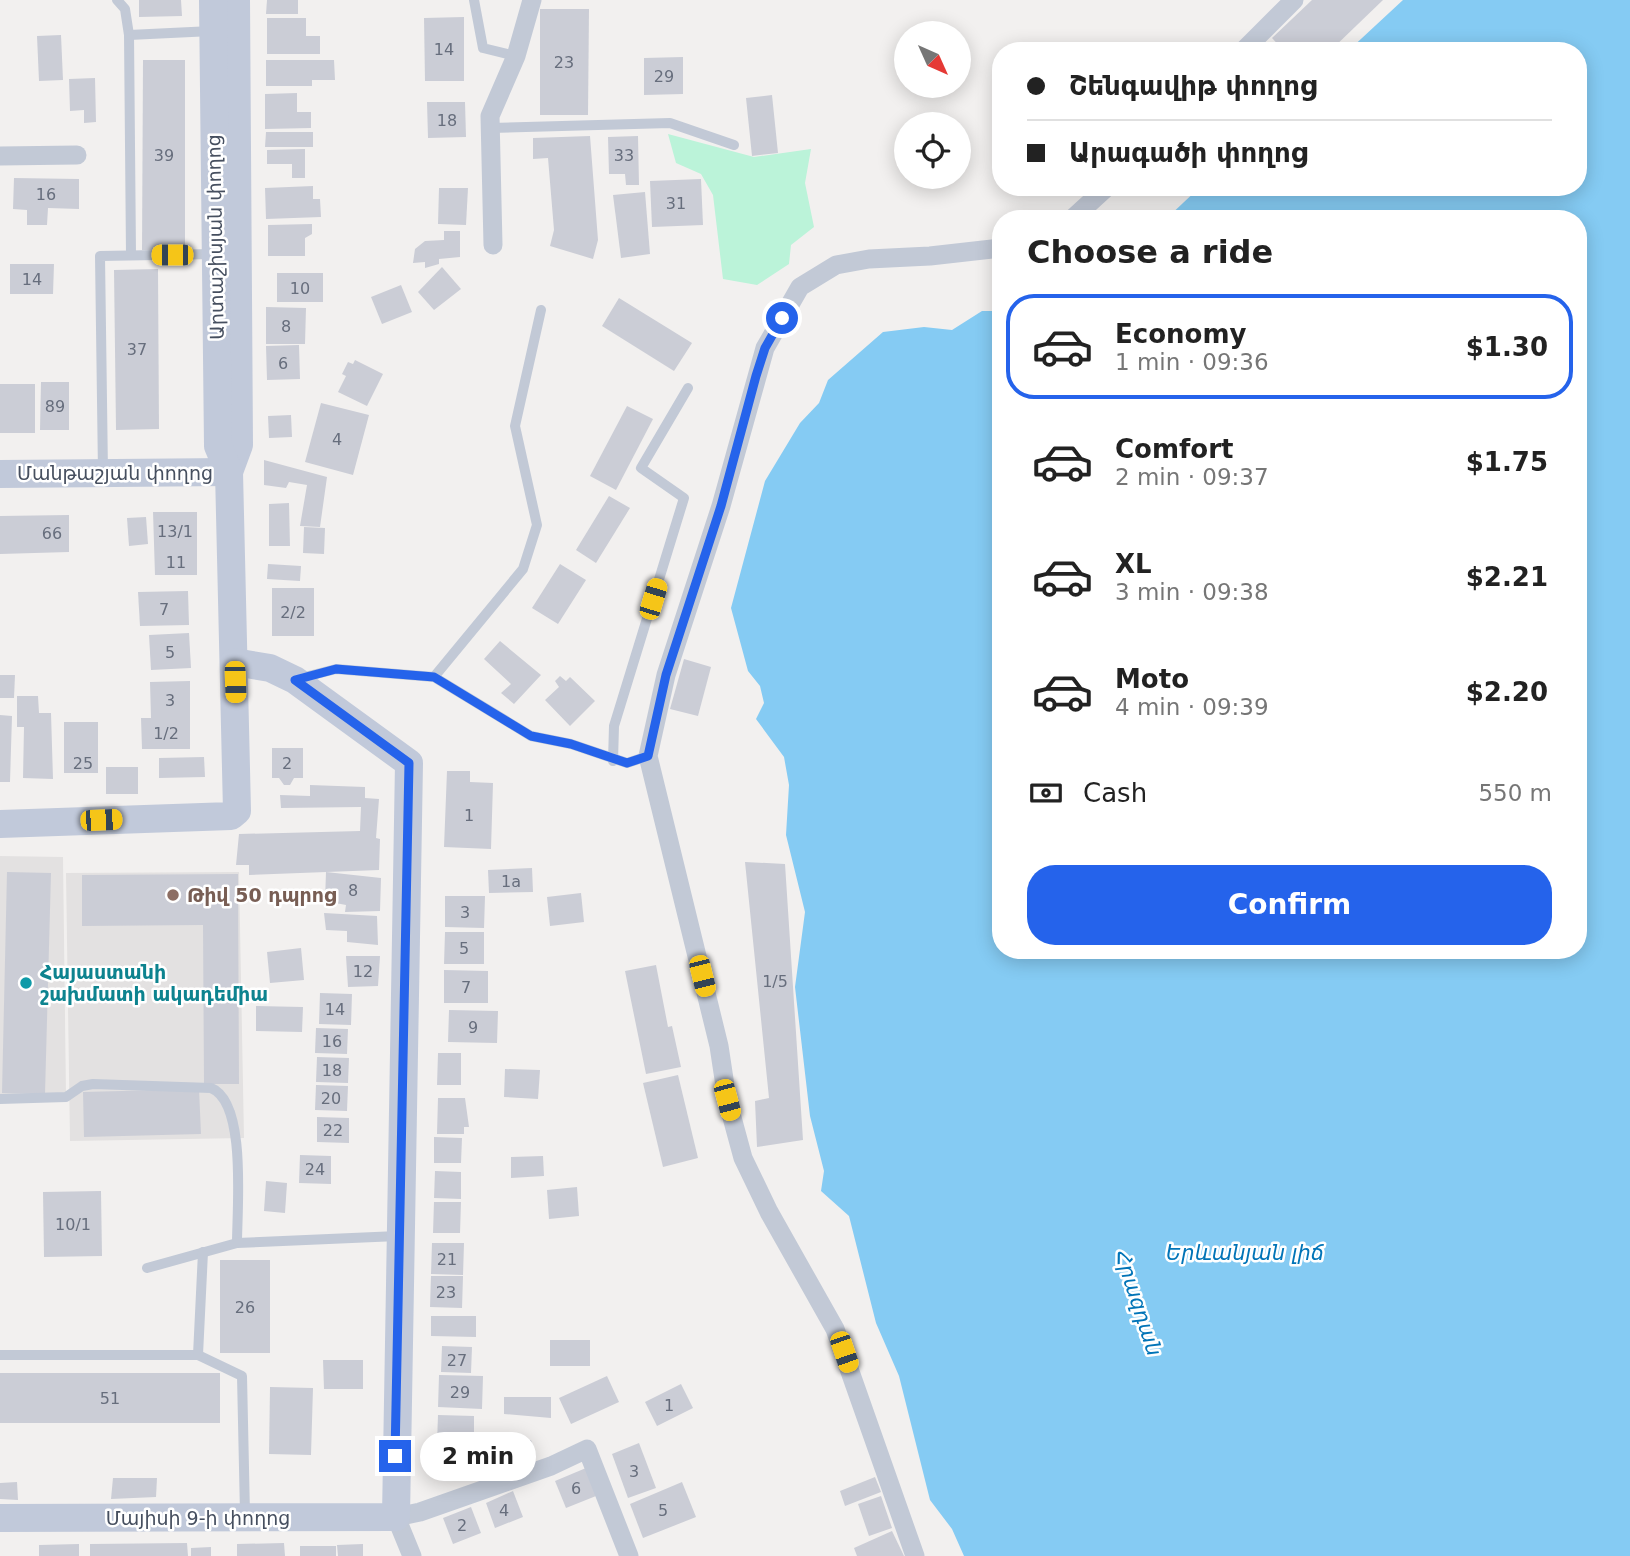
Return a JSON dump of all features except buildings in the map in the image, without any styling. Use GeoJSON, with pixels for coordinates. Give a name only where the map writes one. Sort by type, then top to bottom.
{"type":"FeatureCollection","features":[{"type":"Feature","properties":{"kind":"street","name":"Արտաշիսյան փողոց"},"geometry":{"type":"LineString","coordinates":[[213,0],[224,31],[239,446],[229,472]]}},
{"type":"Feature","properties":{"kind":"street","name":"Արտաշիսյան փողոց"},"geometry":{"type":"LineString","coordinates":[[0,824],[231,816],[238,804],[229,472],[218,446],[216,254],[224,31],[236,0]]}},
{"type":"Feature","properties":{"kind":"street"},"geometry":{"type":"LineString","coordinates":[[493,245],[490,116],[516,56],[532,0]]}},
{"type":"Feature","properties":{"kind":"street"},"geometry":{"type":"LineString","coordinates":[[1252,42],[1294,0]]}},
{"type":"Feature","properties":{"kind":"street"},"geometry":{"type":"LineString","coordinates":[[0,156],[77,155]]}},
{"type":"Feature","properties":{"kind":"street"},"geometry":{"type":"LineString","coordinates":[[1082,210],[1097,196]]}},
{"type":"Feature","properties":{"kind":"street"},"geometry":{"type":"LineString","coordinates":[[915,1556],[835,1329],[769,1212],[743,1158],[727,1100],[719,1046],[648,756],[666,675],[721,506],[765,348],[795,294],[800,287],[836,265],[869,258],[929,256],[992,249]]}},
{"type":"Feature","properties":{"kind":"street","name":"Մանթաշյան փողոց"},"geometry":{"type":"LineString","coordinates":[[0,474],[229,472]]}},
{"type":"Feature","properties":{"kind":"street"},"geometry":{"type":"LineString","coordinates":[[234,662],[270,668],[295,680],[409,763],[396,1517],[412,1556]]}},
{"type":"Feature","properties":{"kind":"street"},"geometry":{"type":"LineString","coordinates":[[396,1517],[538,1470],[587,1449],[629,1556]]}},
{"type":"Feature","properties":{"kind":"street","name":"Մայիսի 9-ի փողոց"},"geometry":{"type":"LineString","coordinates":[[0,1518],[396,1517]]}},
{"type":"Feature","properties":{"kind":"lane"},"geometry":{"type":"LineString","coordinates":[[117,0],[125,9],[129,35],[131,255]]}},
{"type":"Feature","properties":{"kind":"lane"},"geometry":{"type":"LineString","coordinates":[[474,0],[483,48],[516,56]]}},
{"type":"Feature","properties":{"kind":"lane"},"geometry":{"type":"LineString","coordinates":[[129,35],[224,31]]}},
{"type":"Feature","properties":{"kind":"lane"},"geometry":{"type":"LineString","coordinates":[[490,128],[670,123],[734,145]]}},
{"type":"Feature","properties":{"kind":"lane"},"geometry":{"type":"LineString","coordinates":[[103,473],[100,256],[216,254]]}},
{"type":"Feature","properties":{"kind":"lane"},"geometry":{"type":"LineString","coordinates":[[434,677],[523,569],[537,525],[514,426],[541,310]]}},
{"type":"Feature","properties":{"kind":"lane"},"geometry":{"type":"LineString","coordinates":[[613,761],[614,726],[684,498],[641,468],[688,388]]}},
{"type":"Feature","properties":{"kind":"lane"},"geometry":{"type":"LineString","coordinates":[[295,680],[336,669],[434,677],[531,736],[571,744],[613,761],[627,763],[648,756]]}},
{"type":"Feature","properties":{"kind":"lane"},"geometry":{"type":"LineString","coordinates":[[0,1099],[66,1097],[82,1086],[93,1084],[211,1088],[221,1092],[227,1100],[237,1146],[237,1243]]}},
{"type":"Feature","properties":{"kind":"lane"},"geometry":{"type":"LineString","coordinates":[[147,1268],[237,1243],[399,1236]]}},
{"type":"Feature","properties":{"kind":"lane"},"geometry":{"type":"LineString","coordinates":[[198,1355],[203,1252]]}},
{"type":"Feature","properties":{"kind":"lane"},"geometry":{"type":"LineString","coordinates":[[0,1355],[198,1355],[242,1376],[245,1519]]}},
{"type":"Feature","properties":{"kind":"shaded area","name":"Հայաստանի շախմատի ակադեմիա"},"geometry":{"type":"Polygon","coordinates":[[[0,856],[63,857],[66,1095],[0,1096],[0,856]]]}},
{"type":"Feature","properties":{"kind":"shaded area"},"geometry":{"type":"Polygon","coordinates":[[[239,872],[244,1138],[70,1141],[66,873],[239,872]]]}},
{"type":"Feature","properties":{"kind":"green space"},"geometry":{"type":"Polygon","coordinates":[[[668,134],[754,157],[811,149],[805,183],[814,227],[791,245],[789,264],[757,285],[723,279],[713,195],[701,174],[676,163],[668,134]]]}},
{"type":"Feature","properties":{"kind":"water","name":"Երևանյան լիճ"},"geometry":{"type":"Polygon","coordinates":[[[1403,0],[1630,0],[1630,1556],[964,1556],[952,1529],[930,1500],[899,1376],[876,1323],[849,1216],[821,1191],[824,1171],[810,1116],[795,987],[805,912],[786,835],[789,785],[784,757],[756,719],[764,703],[760,686],[748,671],[731,608],[765,481],[800,423],[819,403],[828,380],[883,332],[924,327],[952,330],[982,311],[992,311],[992,959],[1587,959],[1587,210],[1176,210],[1190,196],[1587,196],[1587,42],[1358,42],[1403,0]]]}},
{"type":"Feature","properties":{"kind":"place","name":"Թիվ 50 դպրոց"},"geometry":{"type":"Point","coordinates":[173,895]}},
{"type":"Feature","properties":{"kind":"place","name":"Հայաստանի շախմատի ակադեմիա"},"geometry":{"type":"Point","coordinates":[26,983]}},
{"type":"Feature","properties":{"kind":"route"},"geometry":{"type":"LineString","coordinates":[[395,1456],[409,763],[295,680],[336,669],[434,677],[531,736],[571,744],[613,761],[627,763],[648,756],[666,675],[721,506],[756,376],[765,348],[782,318]]}},
{"type":"Feature","properties":{"kind":"water label","name":"Հրազդան"},"geometry":{"type":"Point","coordinates":[1138,1303]}}]}
